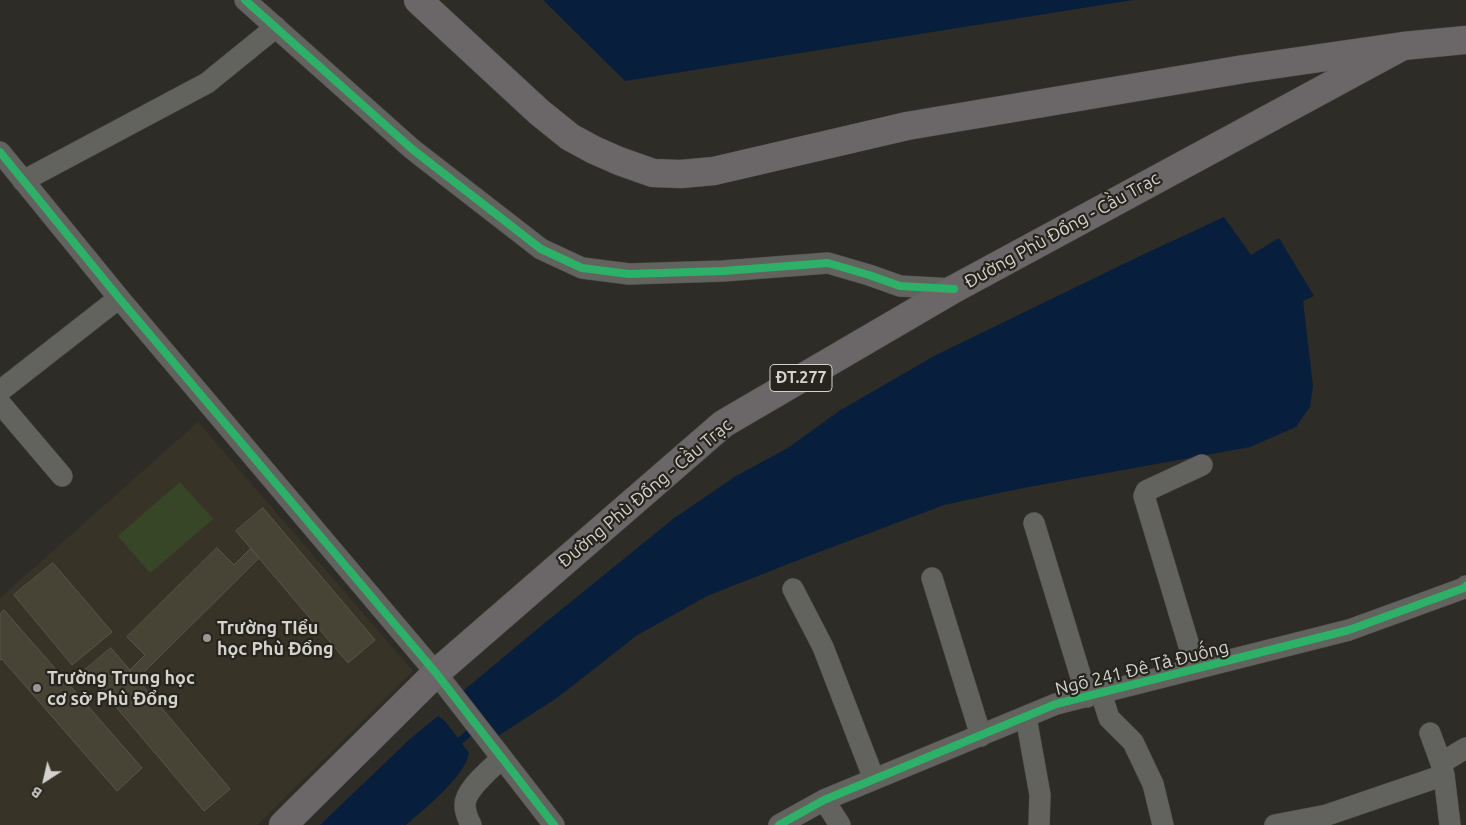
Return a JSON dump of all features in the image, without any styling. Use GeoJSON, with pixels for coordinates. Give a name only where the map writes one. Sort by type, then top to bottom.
{"type":"FeatureCollection","features":[{"type":"Feature","properties":{"kind":"main road"},"geometry":{"type":"LineString","coordinates":[[418,0],[539,112],[570,137],[619,161],[653,173],[680,174],[714,171],[907,126],[1244,69],[1403,46],[1466,40]]}},
{"type":"Feature","properties":{"kind":"main road","name":"Đường Phù Đổng - Cầu Trạc"},"geometry":{"type":"LineString","coordinates":[[283,825],[436,673],[722,424],[954,289],[1403,46]]}},
{"type":"Feature","properties":{"kind":"street"},"geometry":{"type":"LineString","coordinates":[[245,0],[412,149],[541,249],[582,268],[629,274],[723,271],[828,263],[900,286],[954,289]]}},
{"type":"Feature","properties":{"kind":"street"},"geometry":{"type":"LineString","coordinates":[[24,181],[206,83],[276,28]]}},
{"type":"Feature","properties":{"kind":"street"},"geometry":{"type":"LineString","coordinates":[[0,152],[119,298],[436,673],[554,825]]}},
{"type":"Feature","properties":{"kind":"street"},"geometry":{"type":"LineString","coordinates":[[0,391],[119,298]]}},
{"type":"Feature","properties":{"kind":"street"},"geometry":{"type":"LineString","coordinates":[[0,403],[62,476]]}},
{"type":"Feature","properties":{"kind":"street"},"geometry":{"type":"LineString","coordinates":[[1196,669],[1144,496],[1146,491],[1202,466]]}},
{"type":"Feature","properties":{"kind":"street"},"geometry":{"type":"LineString","coordinates":[[1034,523],[1094,695],[1110,718],[1133,742],[1153,784],[1163,825]]}},
{"type":"Feature","properties":{"kind":"street"},"geometry":{"type":"LineString","coordinates":[[932,578],[981,736]]}},
{"type":"Feature","properties":{"kind":"street"},"geometry":{"type":"LineString","coordinates":[[793,589],[823,647],[874,779]]}},
{"type":"Feature","properties":{"kind":"street","name":"Ngõ 241 Đê Tả Đuống"},"geometry":{"type":"LineString","coordinates":[[779,825],[824,800],[1056,704],[1349,630],[1465,590]]}},
{"type":"Feature","properties":{"kind":"street"},"geometry":{"type":"LineString","coordinates":[[1026,717],[1040,795],[1039,825]]}},
{"type":"Feature","properties":{"kind":"street"},"geometry":{"type":"LineString","coordinates":[[1430,733],[1442,769],[1450,825]]}},
{"type":"Feature","properties":{"kind":"street"},"geometry":{"type":"LineString","coordinates":[[1275,825],[1327,815],[1442,769],[1466,748]]}},
{"type":"Feature","properties":{"kind":"street"},"geometry":{"type":"LineString","coordinates":[[471,825],[465,807],[466,796],[502,758]]}},
{"type":"Feature","properties":{"kind":"street"},"geometry":{"type":"LineString","coordinates":[[824,800],[840,825]]}},
{"type":"Feature","properties":{"kind":"shaded area","name":"Trường TIểu học Phù Đổng"},"geometry":{"type":"Polygon","coordinates":[[[198,422],[413,671],[257,825],[0,825],[0,598],[198,422]]]}},
{"type":"Feature","properties":{"kind":"green space"},"geometry":{"type":"Polygon","coordinates":[[[180,482],[213,519],[150,573],[118,536],[180,482]]]}},
{"type":"Feature","properties":{"kind":"water"},"geometry":{"type":"Polygon","coordinates":[[[543,0],[1133,0],[625,81],[543,0]]]}},
{"type":"Feature","properties":{"kind":"water"},"geometry":{"type":"Polygon","coordinates":[[[1224,217],[1251,255],[1279,238],[1314,296],[1303,301],[1313,386],[1310,407],[1296,427],[1250,447],[1018,489],[944,505],[806,557],[707,596],[636,636],[557,698],[498,736],[450,702],[673,519],[736,476],[788,448],[839,411],[936,355],[1224,217]]]}},
{"type":"Feature","properties":{"kind":"water"},"geometry":{"type":"Polygon","coordinates":[[[438,716],[445,721],[469,753],[460,772],[433,802],[406,825],[320,825],[410,739],[438,716]]]}},
{"type":"Feature","properties":{"kind":"building"},"geometry":{"type":"Polygon","coordinates":[[[263,508],[375,640],[348,663],[236,531],[263,508]]]}},
{"type":"Feature","properties":{"kind":"building"},"geometry":{"type":"Polygon","coordinates":[[[217,548],[234,565],[251,548],[259,558],[137,679],[129,671],[145,655],[127,637],[217,548]]]}},
{"type":"Feature","properties":{"kind":"building"},"geometry":{"type":"Polygon","coordinates":[[[53,563],[112,632],[72,665],[14,595],[53,563]]]}},
{"type":"Feature","properties":{"kind":"building"},"geometry":{"type":"Polygon","coordinates":[[[4,610],[142,768],[117,791],[2,659],[0,660],[0,614],[4,610]]]}},
{"type":"Feature","properties":{"kind":"building"},"geometry":{"type":"Polygon","coordinates":[[[111,648],[230,789],[204,811],[85,670],[111,648]]]}},
{"type":"Feature","properties":{"kind":"waterway"},"geometry":{"type":"LineString","coordinates":[[454,746],[476,727]]}},
{"type":"Feature","properties":{"kind":"cycle path"},"geometry":{"type":"LineString","coordinates":[[245,0],[412,149],[541,249],[582,268],[629,274],[723,271],[828,263],[900,286],[954,289]]}},
{"type":"Feature","properties":{"kind":"cycle path"},"geometry":{"type":"LineString","coordinates":[[0,152],[119,298],[436,673],[554,825]]}},
{"type":"Feature","properties":{"kind":"cycle path"},"geometry":{"type":"LineString","coordinates":[[779,825],[824,800],[1056,704],[1349,630],[1466,586]]}},
{"type":"Feature","properties":{"kind":"place","name":"Trường TIểu học Phù Đổng"},"geometry":{"type":"Point","coordinates":[207,638]}},
{"type":"Feature","properties":{"kind":"place","name":"Trường Trung học cơ sở Phù Đổng"},"geometry":{"type":"Point","coordinates":[37,688]}}]}
